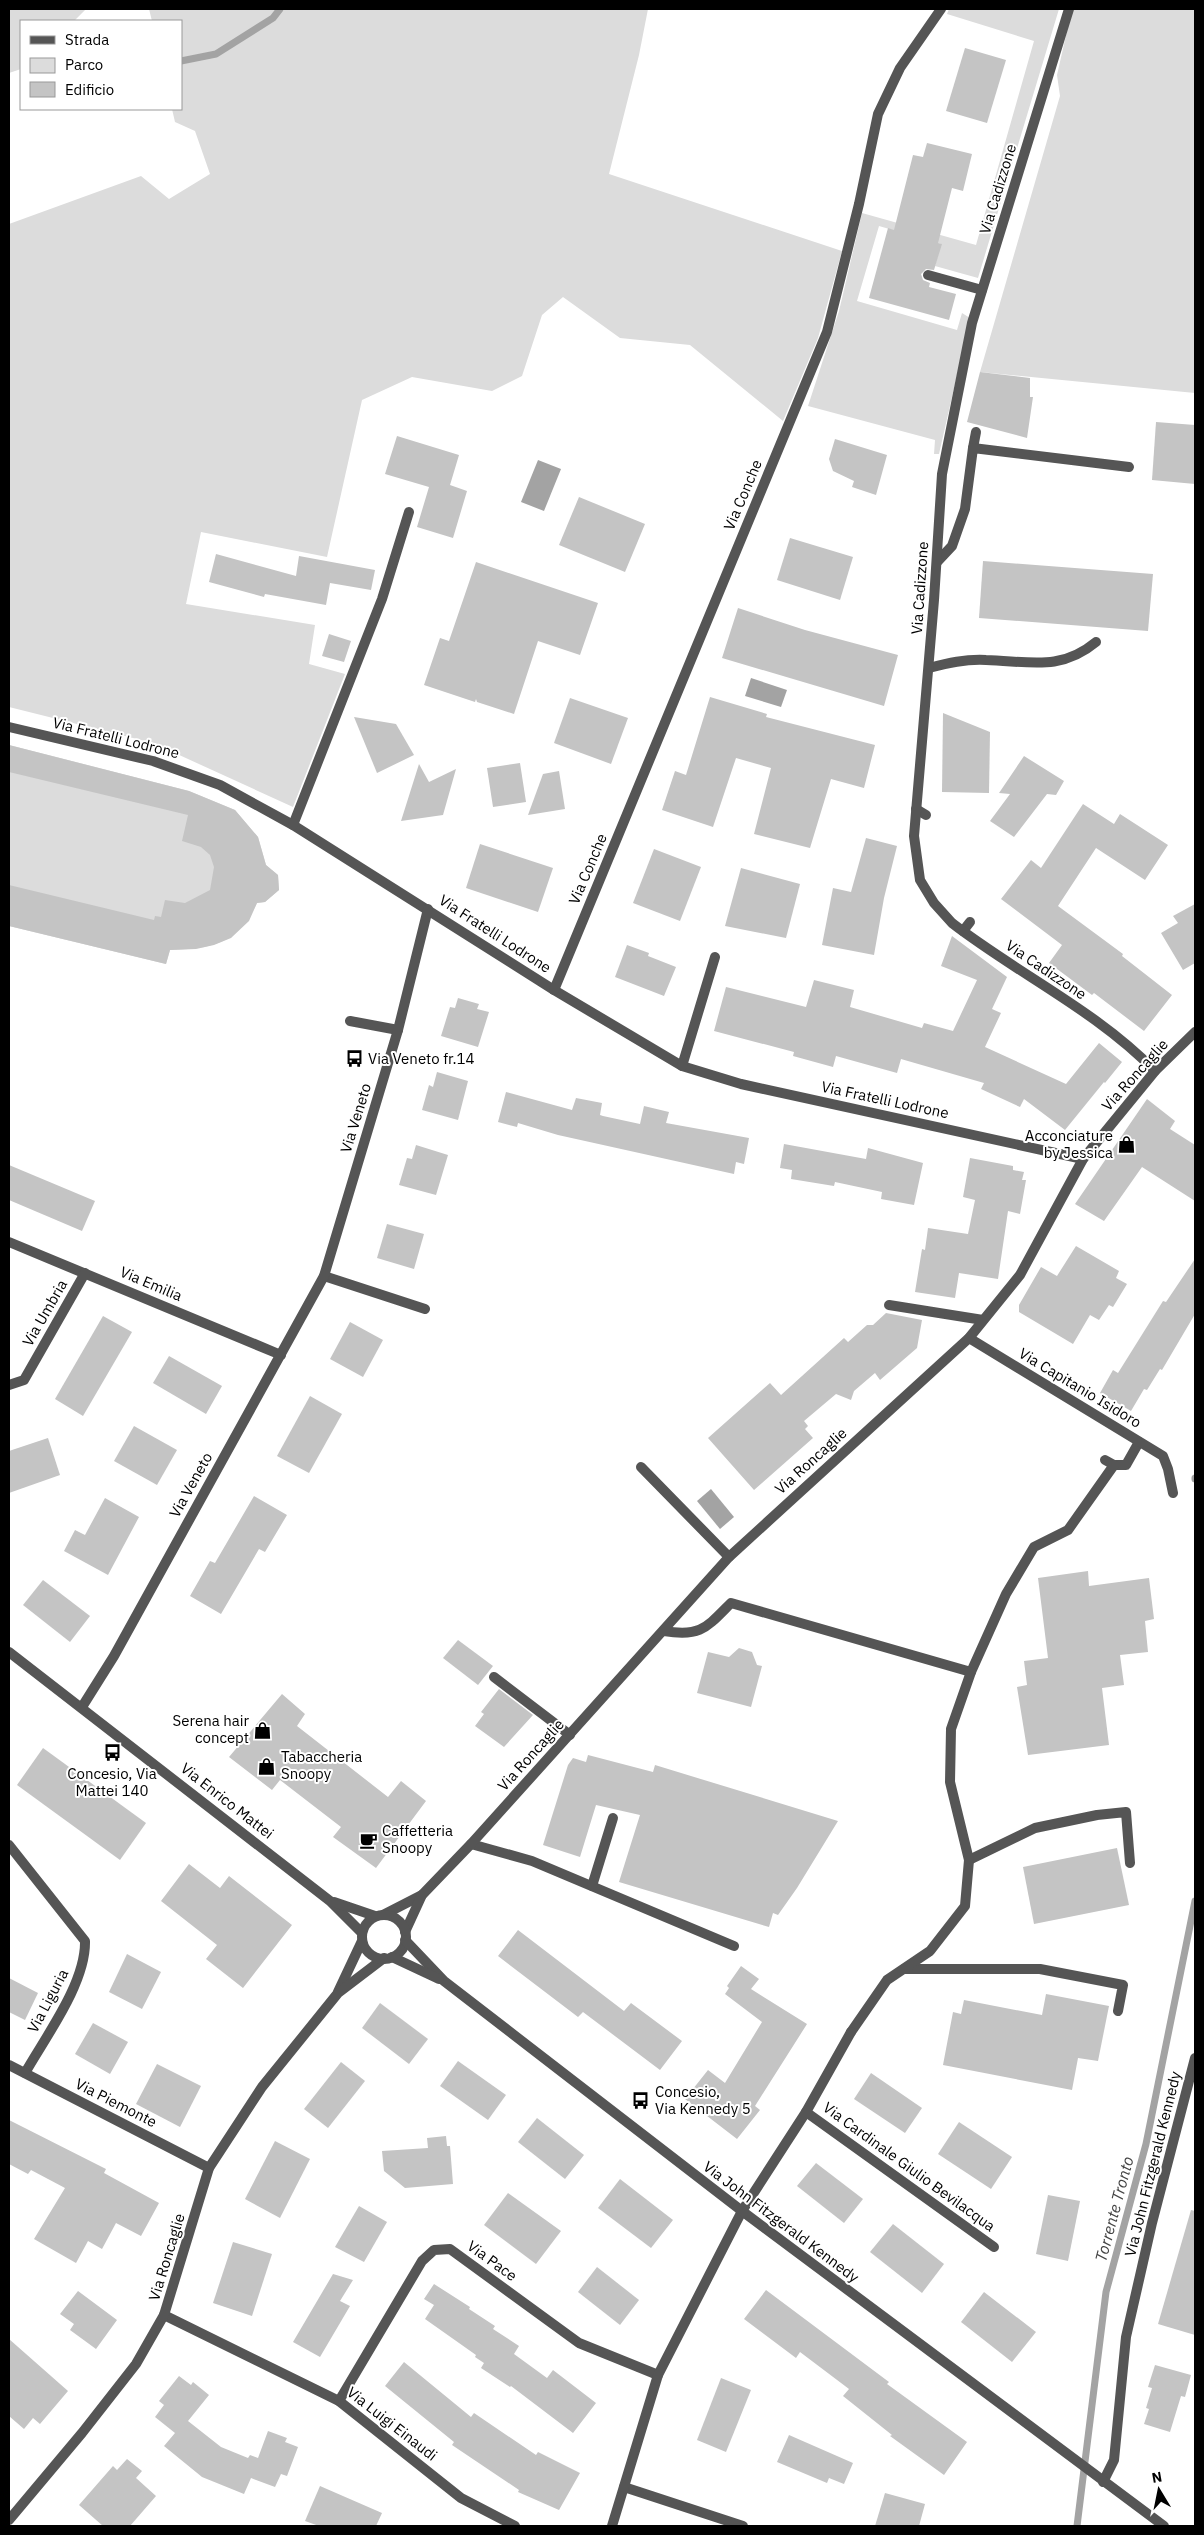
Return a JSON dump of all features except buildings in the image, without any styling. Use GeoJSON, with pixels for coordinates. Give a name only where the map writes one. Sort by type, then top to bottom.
{"type":"FeatureCollection","features":[{"type":"Feature","properties":{"kind":"street","name":"Via Conche"},"geometry":{"type":"LineString","coordinates":[[554,990],[828,332],[859,204],[878,114],[900,68],[942,9]]}},
{"type":"Feature","properties":{"kind":"street","name":"Via Cadizzone"},"geometry":{"type":"LineString","coordinates":[[1070,9],[972,323],[942,474],[929,668],[914,836],[920,880],[934,903],[963,931],[1102,1026],[1140,1055],[1155,1071]]}},
{"type":"Feature","properties":{"kind":"street"},"geometry":{"type":"LineString","coordinates":[[928,274],[982,290]]}},
{"type":"Feature","properties":{"kind":"street"},"geometry":{"type":"LineString","coordinates":[[937,562],[952,546],[965,509],[976,432]]}},
{"type":"Feature","properties":{"kind":"street"},"geometry":{"type":"LineString","coordinates":[[973,448],[1129,467]]}},
{"type":"Feature","properties":{"kind":"street"},"geometry":{"type":"LineString","coordinates":[[293,825],[382,599],[409,512]]}},
{"type":"Feature","properties":{"kind":"street"},"geometry":{"type":"LineString","coordinates":[[929,668],[956,661],[1057,662],[1081,654],[1096,642]]}},
{"type":"Feature","properties":{"kind":"street","name":"Via Fratelli Lodrone"},"geometry":{"type":"LineString","coordinates":[[9,727],[154,761],[220,785],[293,825],[554,990],[682,1066],[741,1084],[1083,1159]]}},
{"type":"Feature","properties":{"kind":"street"},"geometry":{"type":"LineString","coordinates":[[916,809],[926,815]]}},
{"type":"Feature","properties":{"kind":"street","name":"Via Veneto"},"geometry":{"type":"LineString","coordinates":[[82,1707],[118,1647],[324,1276],[398,1030],[428,909]]}},
{"type":"Feature","properties":{"kind":"street"},"geometry":{"type":"LineString","coordinates":[[963,931],[970,922]]}},
{"type":"Feature","properties":{"kind":"street"},"geometry":{"type":"LineString","coordinates":[[682,1066],[715,957]]}},
{"type":"Feature","properties":{"kind":"street"},"geometry":{"type":"LineString","coordinates":[[350,1021],[398,1030]]}},
{"type":"Feature","properties":{"kind":"street","name":"Via Roncaglie"},"geometry":{"type":"LineString","coordinates":[[379,1916],[422,1895],[471,1844],[729,1557],[969,1338],[1020,1275],[1083,1159],[1155,1071],[1195,1032]]}},
{"type":"Feature","properties":{"kind":"street","name":"Via Emilia"},"geometry":{"type":"LineString","coordinates":[[9,1242],[281,1355]]}},
{"type":"Feature","properties":{"kind":"street","name":"Via Umbria"},"geometry":{"type":"LineString","coordinates":[[9,1385],[24,1380],[85,1273]]}},
{"type":"Feature","properties":{"kind":"street"},"geometry":{"type":"LineString","coordinates":[[324,1276],[425,1309]]}},
{"type":"Feature","properties":{"kind":"street"},"geometry":{"type":"LineString","coordinates":[[889,1305],[983,1320]]}},
{"type":"Feature","properties":{"kind":"street","name":"Via Capitanio Isidoro"},"geometry":{"type":"LineString","coordinates":[[969,1338],[1163,1456],[1173,1469],[1173,1493]]}},
{"type":"Feature","properties":{"kind":"street","name":"Via Cardinale Giulio Bevilacqua"},"geometry":{"type":"LineString","coordinates":[[612,2526],[658,2375],[742,2211],[806,2112],[851,2032],[887,1980],[930,1951],[965,1906],[969,1860],[950,1782],[951,1729],[971,1672],[1006,1594],[1034,1547],[1068,1530],[1109,1463],[1126,1465],[1140,1442]]}},
{"type":"Feature","properties":{"kind":"street"},"geometry":{"type":"LineString","coordinates":[[641,1467],[729,1557]]}},
{"type":"Feature","properties":{"kind":"street"},"geometry":{"type":"LineString","coordinates":[[664,1631],[681,1634],[696,1632],[709,1625],[732,1604],[971,1672]]}},
{"type":"Feature","properties":{"kind":"street","name":"Via Enrico Mattei"},"geometry":{"type":"LineString","coordinates":[[9,1652],[330,1901],[362,1937],[370,1954]]}},
{"type":"Feature","properties":{"kind":"street"},"geometry":{"type":"LineString","coordinates":[[494,1677],[570,1735]]}},
{"type":"Feature","properties":{"kind":"street"},"geometry":{"type":"LineString","coordinates":[[969,1860],[1034,1828],[1126,1812],[1130,1863]]}},
{"type":"Feature","properties":{"kind":"street"},"geometry":{"type":"LineString","coordinates":[[592,1886],[613,1818]]}},
{"type":"Feature","properties":{"kind":"street"},"geometry":{"type":"LineString","coordinates":[[471,1844],[532,1861],[734,1946]]}},
{"type":"Feature","properties":{"kind":"street","name":"Via Liguria"},"geometry":{"type":"LineString","coordinates":[[9,1845],[85,1941],[85,1958],[77,1981],[25,2073]]}},
{"type":"Feature","properties":{"kind":"street","name":"Via Roncaglie"},"geometry":{"type":"LineString","coordinates":[[405,1936],[422,1895]]}},
{"type":"Feature","properties":{"kind":"street","name":"Via Enrico Mattei"},"geometry":{"type":"LineString","coordinates":[[330,1901],[397,1920]]}},
{"type":"Feature","properties":{"kind":"street"},"geometry":{"type":"LineString","coordinates":[[362,1937],[367,1923],[379,1916]]}},
{"type":"Feature","properties":{"kind":"street","name":"Via John Fitzgerald Kennedy"},"geometry":{"type":"LineString","coordinates":[[397,1920],[405,1936],[444,1981],[742,2211],[1164,2526]]}},
{"type":"Feature","properties":{"kind":"street"},"geometry":{"type":"LineString","coordinates":[[388,1958],[401,1950],[405,1936]]}},
{"type":"Feature","properties":{"kind":"street","name":"Via Roncaglie"},"geometry":{"type":"LineString","coordinates":[[9,2520],[82,2433],[136,2364],[164,2315],[209,2168],[262,2087],[338,1993],[362,1937]]}},
{"type":"Feature","properties":{"kind":"street","name":"Via John Fitzgerald Kennedy"},"geometry":{"type":"LineString","coordinates":[[370,1954],[388,1958],[444,1981]]}},
{"type":"Feature","properties":{"kind":"street","name":"Via Roncaglie"},"geometry":{"type":"LineString","coordinates":[[338,1993],[388,1958]]}},
{"type":"Feature","properties":{"kind":"street"},"geometry":{"type":"LineString","coordinates":[[904,1969],[1049,1970],[1123,1985],[1118,2011]]}},
{"type":"Feature","properties":{"kind":"street","name":"Via John Fitzgerald Kennedy"},"geometry":{"type":"LineString","coordinates":[[1101,2480],[1114,2460],[1126,2337],[1152,2223],[1195,2058]]}},
{"type":"Feature","properties":{"kind":"street","name":"Via Piemonte"},"geometry":{"type":"LineString","coordinates":[[9,2065],[209,2168]]}},
{"type":"Feature","properties":{"kind":"street","name":"Via Cardinale Giulio Bevilacqua"},"geometry":{"type":"LineString","coordinates":[[806,2112],[994,2247]]}},
{"type":"Feature","properties":{"kind":"street","name":"Via Pace"},"geometry":{"type":"LineString","coordinates":[[339,2400],[422,2261],[434,2250],[450,2249],[579,2343],[658,2375]]}},
{"type":"Feature","properties":{"kind":"street","name":"Via Luigi Einaudi"},"geometry":{"type":"LineString","coordinates":[[164,2315],[339,2400],[461,2498],[515,2526]]}},
{"type":"Feature","properties":{"kind":"street"},"geometry":{"type":"LineString","coordinates":[[624,2488],[743,2526]]}},
{"type":"Feature","properties":{"kind":"green space"},"geometry":{"type":"Polygon","coordinates":[[[9,9],[86,9],[75,20],[20,20],[20,69],[9,73],[9,9]]]}},
{"type":"Feature","properties":{"kind":"green space"},"geometry":{"type":"Polygon","coordinates":[[[149,9],[648,9],[639,55],[609,174],[842,251],[818,338],[783,421],[690,345],[620,338],[563,297],[542,315],[522,376],[492,391],[412,377],[362,400],[327,557],[201,532],[186,604],[315,625],[309,664],[345,674],[293,807],[153,743],[9,707],[9,224],[141,176],[169,199],[210,174],[195,131],[175,122],[172,110],[182,110],[182,20],[152,20],[149,9]]]}},
{"type":"Feature","properties":{"kind":"green space"},"geometry":{"type":"Polygon","coordinates":[[[949,9],[1059,9],[978,278],[935,266],[941,244],[879,226],[857,301],[957,330],[962,313],[970,318],[939,454],[934,454],[935,440],[808,406],[839,311],[862,213],[976,245],[1034,41],[947,14],[949,9]]]}},
{"type":"Feature","properties":{"kind":"green space"},"geometry":{"type":"Polygon","coordinates":[[[1072,9],[1195,9],[1195,393],[980,372],[1060,96],[1057,75],[1072,9]]]}},
{"type":"Feature","properties":{"kind":"green space"},"geometry":{"type":"Polygon","coordinates":[[[9,745],[189,791],[235,810],[258,837],[266,865],[278,875],[279,890],[265,902],[257,903],[250,917],[232,936],[211,946],[170,950],[166,964],[9,926],[9,745]]]}},
{"type":"Feature","properties":{"kind":"shaded area"},"geometry":{"type":"Polygon","coordinates":[[[538,460],[561,469],[544,511],[521,502],[538,460]]]}},
{"type":"Feature","properties":{"kind":"shaded area"},"geometry":{"type":"Polygon","coordinates":[[[751,678],[787,690],[781,707],[745,696],[751,678]]]}},
{"type":"Feature","properties":{"kind":"shaded area"},"geometry":{"type":"Polygon","coordinates":[[[711,1489],[734,1517],[720,1529],[697,1501],[711,1489]]]}},
{"type":"Feature","properties":{"kind":"waterway"},"geometry":{"type":"LineString","coordinates":[[182,61],[216,54],[273,18],[280,9]]}},
{"type":"Feature","properties":{"kind":"waterway","name":"Torrente Tronto"},"geometry":{"type":"LineString","coordinates":[[1077,2526],[1106,2292],[1146,2144],[1195,1901]]}},
{"type":"Feature","properties":{"kind":"place","name":"Via Veneto fr.14"},"geometry":{"type":"Point","coordinates":[354,1059]}},
{"type":"Feature","properties":{"kind":"place","name":"Acconciature by Jessica"},"geometry":{"type":"Point","coordinates":[1127,1145]}},
{"type":"Feature","properties":{"kind":"place","name":"Serena hair concept"},"geometry":{"type":"Point","coordinates":[263,1730]}},
{"type":"Feature","properties":{"kind":"place","name":"Concesio, Via Mattei 140"},"geometry":{"type":"Point","coordinates":[112,1753]}},
{"type":"Feature","properties":{"kind":"place","name":"Tabaccheria Snoopy"},"geometry":{"type":"Point","coordinates":[267,1766]}},
{"type":"Feature","properties":{"kind":"place","name":"Caffetteria Snoopy"},"geometry":{"type":"Point","coordinates":[368,1840]}},
{"type":"Feature","properties":{"kind":"place","name":"Concesio, Via Kennedy 5"},"geometry":{"type":"Point","coordinates":[641,2101]}}]}
